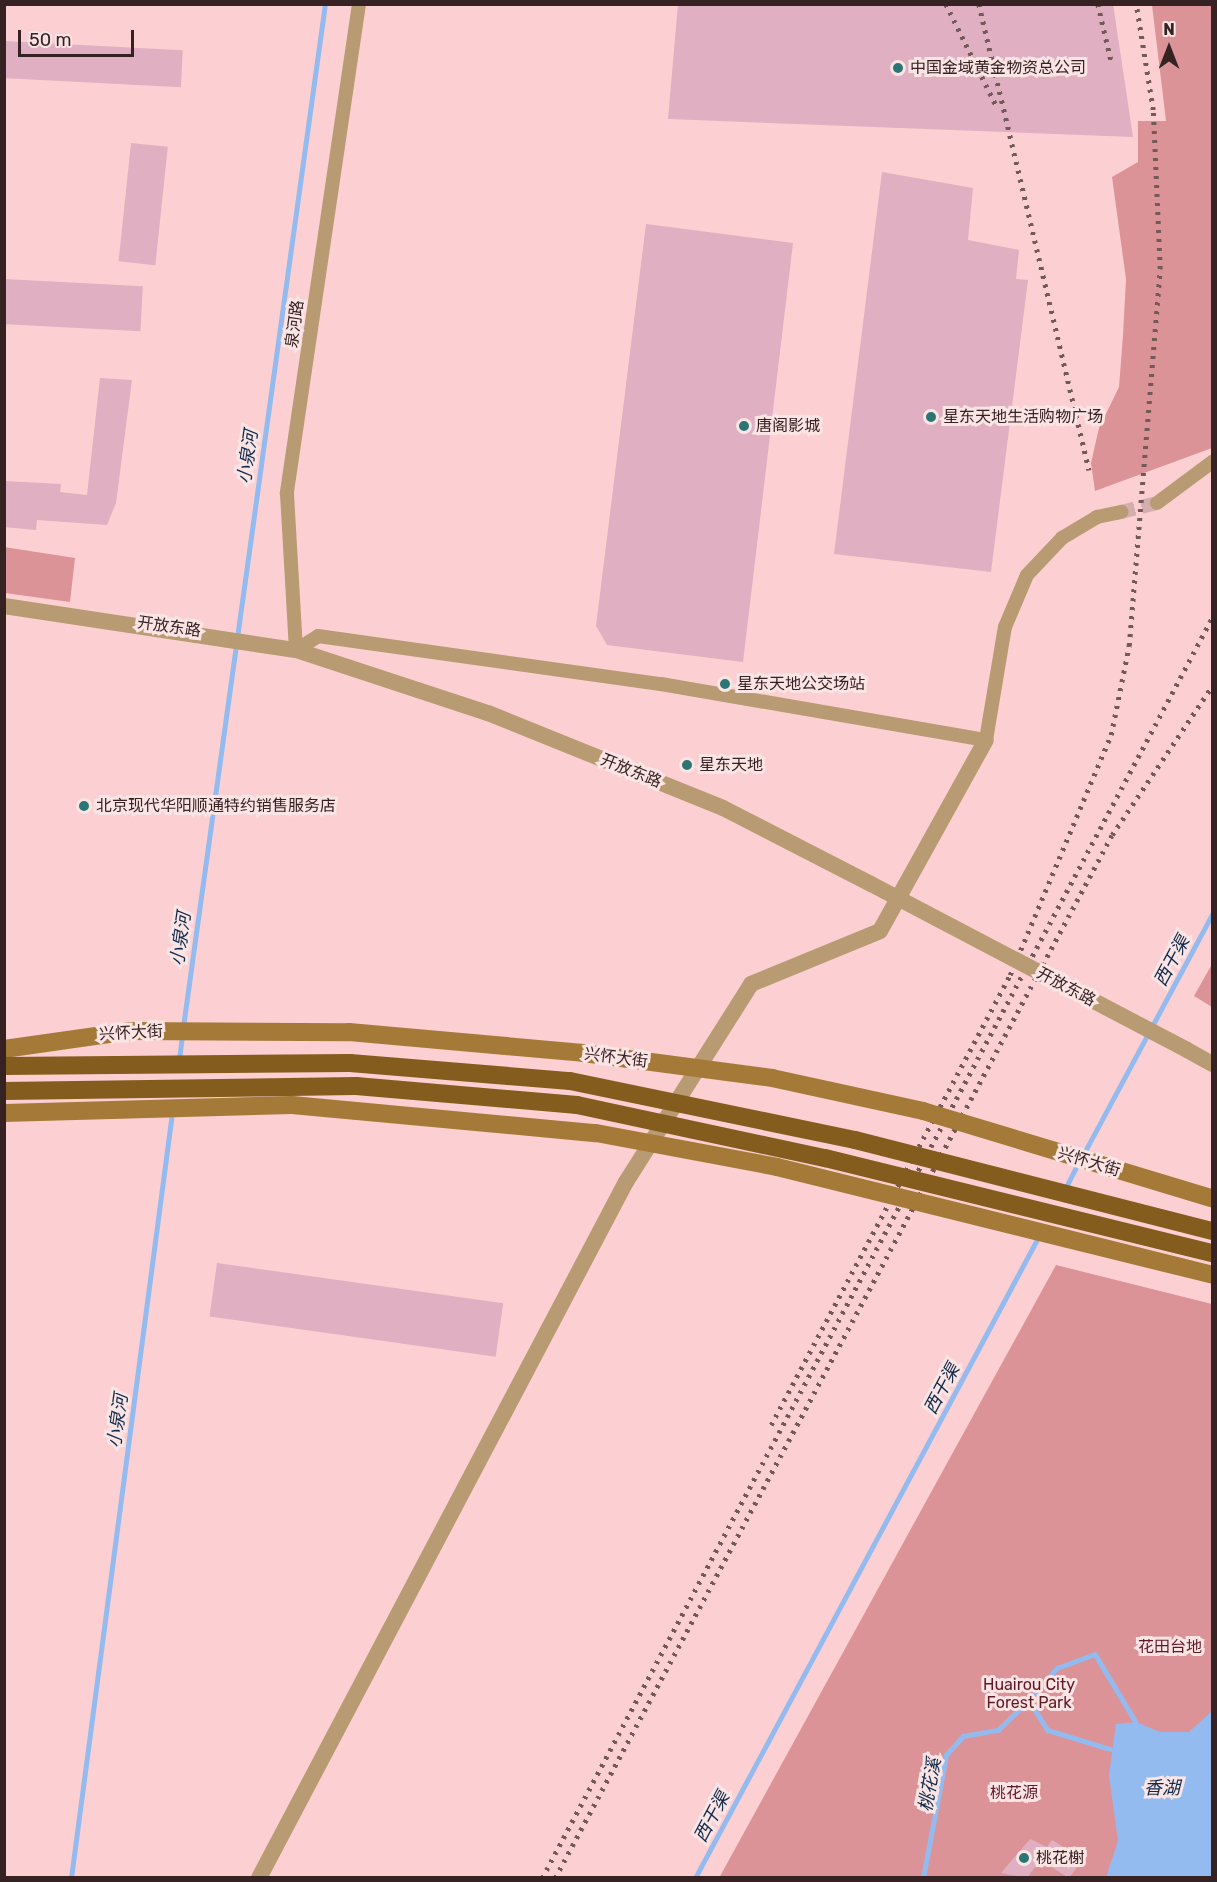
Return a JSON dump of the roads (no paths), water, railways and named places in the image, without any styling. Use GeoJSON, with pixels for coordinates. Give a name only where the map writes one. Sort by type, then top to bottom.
{"type":"FeatureCollection","features":[{"type":"Feature","properties":{"kind":"highway"},"geometry":{"type":"LineString","coordinates":[[4,1066],[350,1063],[570,1081],[855,1140],[1212,1231]]}},
{"type":"Feature","properties":{"kind":"highway"},"geometry":{"type":"LineString","coordinates":[[4,1091],[357,1086],[577,1105],[825,1158],[1212,1253]]}},
{"type":"Feature","properties":{"kind":"main road","name":"兴怀大街"},"geometry":{"type":"LineString","coordinates":[[4,1049],[130,1031],[349,1032],[583,1053],[772,1078],[923,1111],[1212,1198]]}},
{"type":"Feature","properties":{"kind":"main road"},"geometry":{"type":"LineString","coordinates":[[4,1113],[292,1105],[596,1133],[777,1167],[1212,1275]]}},
{"type":"Feature","properties":{"kind":"street","name":"泉河路"},"geometry":{"type":"LineString","coordinates":[[296,650],[287,494],[359,4]]}},
{"type":"Feature","properties":{"kind":"street"},"geometry":{"type":"LineString","coordinates":[[1157,503],[1212,462]]}},
{"type":"Feature","properties":{"kind":"street"},"geometry":{"type":"LineString","coordinates":[[259,1878],[626,1182],[751,984],[880,931],[986,740],[1005,627],[1027,575],[1062,538],[1097,517],[1121,512]]}},
{"type":"Feature","properties":{"kind":"street","name":"开放东路"},"geometry":{"type":"LineString","coordinates":[[4,606],[212,633],[296,650],[488,713],[723,808],[1212,1064]]}},
{"type":"Feature","properties":{"kind":"street"},"geometry":{"type":"LineString","coordinates":[[296,650],[318,636],[661,684],[986,740]]}},
{"type":"Feature","properties":{"kind":"water","name":"香湖"},"geometry":{"type":"Polygon","coordinates":[[[1212,1711],[1212,1877],[1106,1877],[1118,1841],[1109,1775],[1116,1724],[1136,1722],[1160,1732],[1189,1732],[1212,1711]]]}},
{"type":"Feature","properties":{"kind":"waterway","name":"小泉河"},"geometry":{"type":"LineString","coordinates":[[183,1027],[325,4]]}},
{"type":"Feature","properties":{"kind":"waterway","name":"西干渠"},"geometry":{"type":"LineString","coordinates":[[1083,1155],[1212,914]]}},
{"type":"Feature","properties":{"kind":"waterway","name":"小泉河"},"geometry":{"type":"LineString","coordinates":[[179,1060],[182,1035]]}},
{"type":"Feature","properties":{"kind":"waterway","name":"小泉河"},"geometry":{"type":"LineString","coordinates":[[71,1878],[172,1113]]}},
{"type":"Feature","properties":{"kind":"waterway","name":"西干渠"},"geometry":{"type":"LineString","coordinates":[[1065,1189],[1079,1162]]}},
{"type":"Feature","properties":{"kind":"waterway","name":"西干渠"},"geometry":{"type":"LineString","coordinates":[[695,1878],[1039,1236]]}},
{"type":"Feature","properties":{"kind":"waterway"},"geometry":{"type":"LineString","coordinates":[[1029,1700],[1057,1668],[1095,1654],[1136,1722]]}},
{"type":"Feature","properties":{"kind":"waterway","name":"桃花溪"},"geometry":{"type":"LineString","coordinates":[[923,1878],[946,1755],[963,1736],[998,1730],[1029,1700],[1048,1730],[1110,1749]]}},
{"type":"Feature","properties":{"kind":"tunnel"},"geometry":{"type":"LineString","coordinates":[[1121,512],[1157,503]]}},
{"type":"Feature","properties":{"kind":"railway"},"geometry":{"type":"LineString","coordinates":[[946,4],[997,107]]}},
{"type":"Feature","properties":{"kind":"railway"},"geometry":{"type":"LineString","coordinates":[[979,4],[1089,470]]}},
{"type":"Feature","properties":{"kind":"railway"},"geometry":{"type":"LineString","coordinates":[[1098,4],[1112,64]]}},
{"type":"Feature","properties":{"kind":"railway"},"geometry":{"type":"LineString","coordinates":[[771,1425],[1010,975],[1111,735],[1129,646],[1160,269],[1153,110],[1136,4]]}},
{"type":"Feature","properties":{"kind":"railway"},"geometry":{"type":"LineString","coordinates":[[542,1878],[1212,618]]}},
{"type":"Feature","properties":{"kind":"railway"},"geometry":{"type":"LineString","coordinates":[[555,1878],[1112,835],[1212,686]]}},
{"type":"Feature","properties":{"kind":"place","name":"中国金域黄金物资总公司"},"geometry":{"type":"Point","coordinates":[898,68]}},
{"type":"Feature","properties":{"kind":"place","name":"星东天地生活购物广场"},"geometry":{"type":"Point","coordinates":[931,417]}},
{"type":"Feature","properties":{"kind":"place","name":"唐阁影城"},"geometry":{"type":"Point","coordinates":[744,426]}},
{"type":"Feature","properties":{"kind":"place","name":"星东天地公交场站"},"geometry":{"type":"Point","coordinates":[725,684]}},
{"type":"Feature","properties":{"kind":"place","name":"星东天地"},"geometry":{"type":"Point","coordinates":[687,765]}},
{"type":"Feature","properties":{"kind":"place","name":"北京现代华阳顺通特约销售服务店"},"geometry":{"type":"Point","coordinates":[84,806]}},
{"type":"Feature","properties":{"kind":"place","name":"桃花榭"},"geometry":{"type":"Point","coordinates":[1024,1858]}},
{"type":"Feature","properties":{"kind":"park label","name":"花田台地"},"geometry":{"type":"Point","coordinates":[1170,1647]}},
{"type":"Feature","properties":{"kind":"park label","name":"Huairou City Forest Park"},"geometry":{"type":"Point","coordinates":[1029,1694]}},
{"type":"Feature","properties":{"kind":"park label","name":"桃花源"},"geometry":{"type":"Point","coordinates":[1014,1793]}}]}
